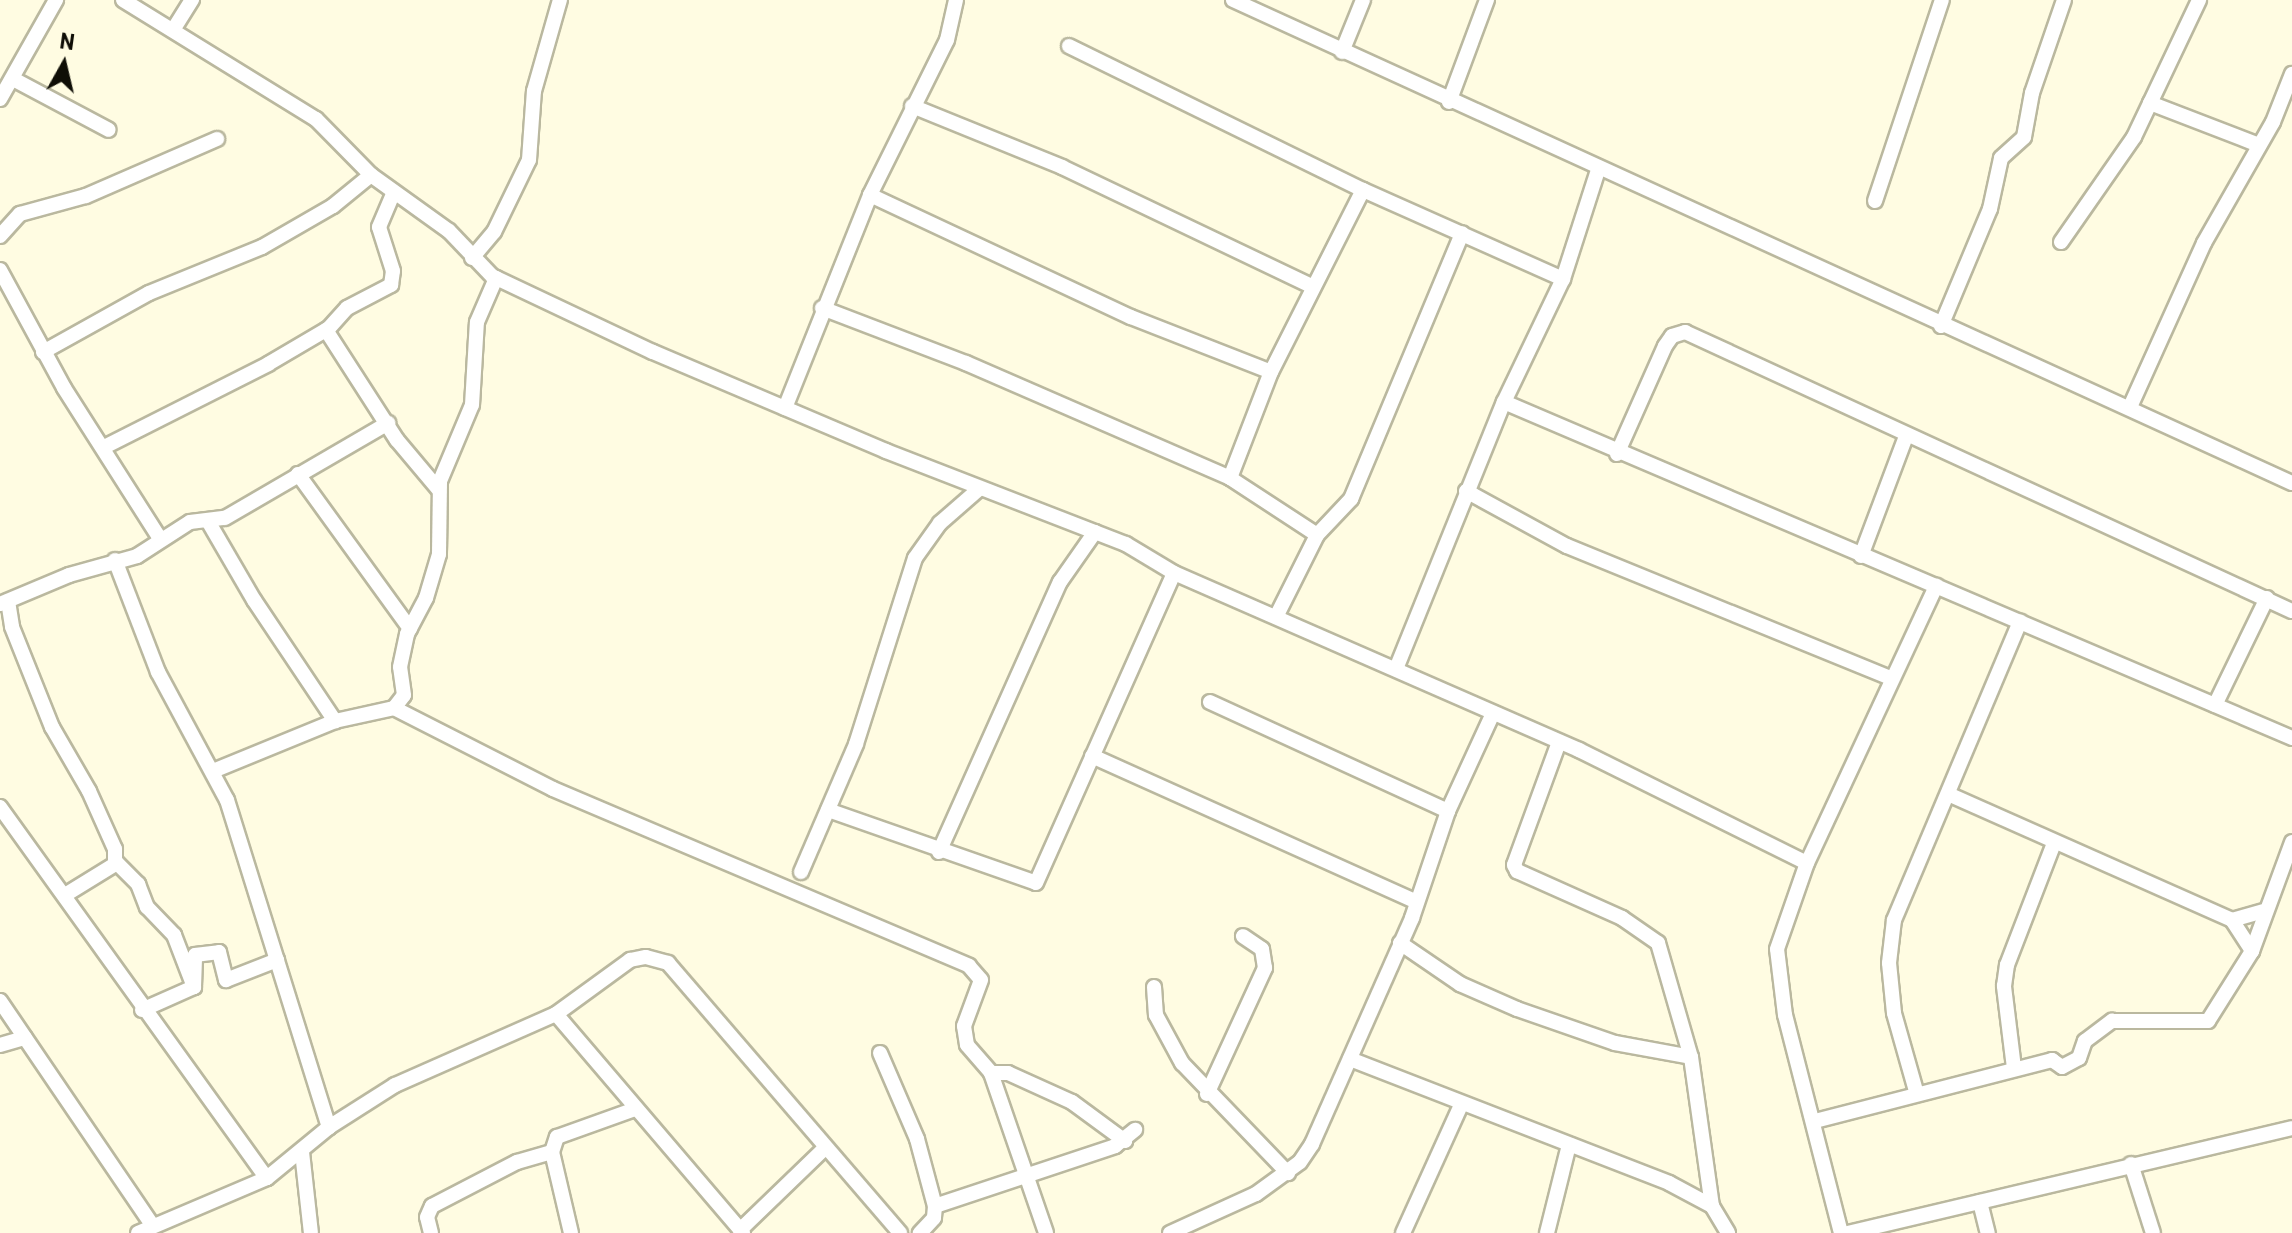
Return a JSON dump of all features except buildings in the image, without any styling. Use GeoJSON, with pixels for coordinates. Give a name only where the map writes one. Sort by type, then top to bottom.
{"type":"FeatureCollection","features":[{"type":"Feature","properties":{"kind":"street"},"geometry":{"type":"LineString","coordinates":[[0,99],[15,80],[56,0]]}},
{"type":"Feature","properties":{"kind":"street"},"geometry":{"type":"LineString","coordinates":[[123,0],[316,119],[371,175],[393,194],[449,231],[472,258],[496,278],[785,408],[979,489],[1095,532],[1174,573],[1277,615],[1559,742],[1807,863]]}},
{"type":"Feature","properties":{"kind":"street"},"geometry":{"type":"LineString","coordinates":[[173,30],[192,0]]}},
{"type":"Feature","properties":{"kind":"street"},"geometry":{"type":"LineString","coordinates":[[472,258],[494,232],[529,160],[534,91],[560,0]]}},
{"type":"Feature","properties":{"kind":"street"},"geometry":{"type":"LineString","coordinates":[[785,408],[822,308],[870,195],[947,40],[956,0]]}},
{"type":"Feature","properties":{"kind":"street"},"geometry":{"type":"LineString","coordinates":[[1233,0],[1598,170],[1941,326],[2130,407],[2292,483]]}},
{"type":"Feature","properties":{"kind":"street"},"geometry":{"type":"LineString","coordinates":[[1342,52],[1363,0]]}},
{"type":"Feature","properties":{"kind":"street"},"geometry":{"type":"LineString","coordinates":[[1449,102],[1487,0]]}},
{"type":"Feature","properties":{"kind":"street"},"geometry":{"type":"LineString","coordinates":[[1875,201],[1942,0]]}},
{"type":"Feature","properties":{"kind":"street"},"geometry":{"type":"LineString","coordinates":[[1941,326],[1990,209],[2001,158],[2024,137],[2032,93],[2064,0]]}},
{"type":"Feature","properties":{"kind":"street"},"geometry":{"type":"LineString","coordinates":[[2061,242],[2121,158],[2199,0]]}},
{"type":"Feature","properties":{"kind":"street"},"geometry":{"type":"LineString","coordinates":[[1069,46],[1363,190],[1563,279]]}},
{"type":"Feature","properties":{"kind":"street"},"geometry":{"type":"LineString","coordinates":[[2130,407],[2204,243],[2259,145],[2292,74]]}},
{"type":"Feature","properties":{"kind":"street"},"geometry":{"type":"LineString","coordinates":[[15,80],[109,130]]}},
{"type":"Feature","properties":{"kind":"street"},"geometry":{"type":"LineString","coordinates":[[2150,103],[2259,145]]}},
{"type":"Feature","properties":{"kind":"street"},"geometry":{"type":"LineString","coordinates":[[912,106],[1062,167],[1311,286]]}},
{"type":"Feature","properties":{"kind":"street"},"geometry":{"type":"LineString","coordinates":[[0,236],[20,214],[86,196],[217,139]]}},
{"type":"Feature","properties":{"kind":"street"},"geometry":{"type":"LineString","coordinates":[[1396,669],[1504,402],[1563,279],[1598,170]]}},
{"type":"Feature","properties":{"kind":"street"},"geometry":{"type":"LineString","coordinates":[[43,352],[149,293],[293,230],[371,175]]}},
{"type":"Feature","properties":{"kind":"street"},"geometry":{"type":"LineString","coordinates":[[1230,478],[1271,372],[1311,286],[1363,190]]}},
{"type":"Feature","properties":{"kind":"street"},"geometry":{"type":"LineString","coordinates":[[104,447],[326,330],[347,308],[391,285],[393,271],[379,227],[393,194]]}},
{"type":"Feature","properties":{"kind":"street"},"geometry":{"type":"LineString","coordinates":[[870,195],[1131,317],[1271,372]]}},
{"type":"Feature","properties":{"kind":"street"},"geometry":{"type":"LineString","coordinates":[[1277,615],[1317,535],[1351,499],[1462,233]]}},
{"type":"Feature","properties":{"kind":"street"},"geometry":{"type":"LineString","coordinates":[[0,270],[43,352],[159,537]]}},
{"type":"Feature","properties":{"kind":"street"},"geometry":{"type":"LineString","coordinates":[[394,708],[404,695],[400,667],[410,629],[431,586],[439,554],[439,490],[472,405],[477,322],[496,278]]}},
{"type":"Feature","properties":{"kind":"street"},"geometry":{"type":"LineString","coordinates":[[0,304],[14,296]]}},
{"type":"Feature","properties":{"kind":"street"},"geometry":{"type":"LineString","coordinates":[[822,308],[966,363],[1230,478],[1317,535]]}},
{"type":"Feature","properties":{"kind":"street"},"geometry":{"type":"LineString","coordinates":[[326,330],[388,423],[439,490]]}},
{"type":"Feature","properties":{"kind":"street"},"geometry":{"type":"LineString","coordinates":[[1617,454],[1665,346],[1679,333],[2292,611]]}},
{"type":"Feature","properties":{"kind":"street"},"geometry":{"type":"LineString","coordinates":[[1504,402],[1617,454],[2292,738]]}},
{"type":"Feature","properties":{"kind":"street"},"geometry":{"type":"LineString","coordinates":[[194,987],[174,935],[117,863],[89,791],[52,727],[4,603],[115,560],[137,556],[159,537],[190,522],[225,518],[388,423]]}},
{"type":"Feature","properties":{"kind":"street"},"geometry":{"type":"LineString","coordinates":[[1861,556],[1906,436]]}},
{"type":"Feature","properties":{"kind":"street"},"geometry":{"type":"LineString","coordinates":[[298,474],[410,629]]}},
{"type":"Feature","properties":{"kind":"street"},"geometry":{"type":"LineString","coordinates":[[801,872],[870,703],[915,558],[940,523],[979,489]]}},
{"type":"Feature","properties":{"kind":"street"},"geometry":{"type":"LineString","coordinates":[[1466,491],[1567,546],[1890,678]]}},
{"type":"Feature","properties":{"kind":"street"},"geometry":{"type":"LineString","coordinates":[[208,521],[254,600],[335,721]]}},
{"type":"Feature","properties":{"kind":"street"},"geometry":{"type":"LineString","coordinates":[[939,852],[1060,582],[1095,532]]}},
{"type":"Feature","properties":{"kind":"street"},"geometry":{"type":"LineString","coordinates":[[115,560],[158,672],[213,771],[255,879],[329,1127]]}},
{"type":"Feature","properties":{"kind":"street"},"geometry":{"type":"LineString","coordinates":[[828,810],[939,852],[1036,883],[1174,573]]}},
{"type":"Feature","properties":{"kind":"street"},"geometry":{"type":"LineString","coordinates":[[1841,1233],[1777,971],[1782,928],[1807,863],[1890,678],[1936,586]]}},
{"type":"Feature","properties":{"kind":"street"},"geometry":{"type":"LineString","coordinates":[[2215,705],[2267,598]]}},
{"type":"Feature","properties":{"kind":"street"},"geometry":{"type":"LineString","coordinates":[[1916,1091],[1894,1013],[1889,963],[1894,920],[2020,621]]}},
{"type":"Feature","properties":{"kind":"street"},"geometry":{"type":"LineString","coordinates":[[1210,702],[1448,811]]}},
{"type":"Feature","properties":{"kind":"street"},"geometry":{"type":"LineString","coordinates":[[213,771],[335,721],[394,708],[553,789],[969,966],[981,980],[964,1026],[967,1045],[991,1073],[1046,1233]]}},
{"type":"Feature","properties":{"kind":"street"},"geometry":{"type":"LineString","coordinates":[[1170,1233],[1256,1194],[1288,1173],[1312,1144],[1417,902],[1448,811],[1493,713]]}},
{"type":"Feature","properties":{"kind":"street"},"geometry":{"type":"LineString","coordinates":[[1559,742],[1514,865],[1517,871],[1652,936],[1661,952],[1691,1057],[1712,1206],[1728,1233]]}},
{"type":"Feature","properties":{"kind":"street"},"geometry":{"type":"LineString","coordinates":[[1092,756],[1417,902]]}},
{"type":"Feature","properties":{"kind":"street"},"geometry":{"type":"LineString","coordinates":[[1948,794],[2232,920],[2252,951]]}},
{"type":"Feature","properties":{"kind":"street"},"geometry":{"type":"LineString","coordinates":[[0,807],[30,854],[65,895],[142,1010],[196,1073],[267,1178]]}},
{"type":"Feature","properties":{"kind":"street"},"geometry":{"type":"LineString","coordinates":[[1815,1121],[1916,1091],[2014,1068],[2052,1060],[2062,1067],[2079,1058],[2085,1041],[2112,1021],[2208,1021],[2252,951],[2263,911],[2292,842]]}},
{"type":"Feature","properties":{"kind":"street"},"geometry":{"type":"LineString","coordinates":[[2014,1068],[2004,986],[2007,965],[2054,843]]}},
{"type":"Feature","properties":{"kind":"street"},"geometry":{"type":"LineString","coordinates":[[65,895],[117,863]]}},
{"type":"Feature","properties":{"kind":"street"},"geometry":{"type":"LineString","coordinates":[[2232,920],[2263,911]]}},
{"type":"Feature","properties":{"kind":"street"},"geometry":{"type":"LineString","coordinates":[[1207,1094],[1265,968],[1262,949],[1243,936]]}},
{"type":"Feature","properties":{"kind":"street"},"geometry":{"type":"LineString","coordinates":[[1400,943],[1460,984],[1517,1009],[1615,1043],[1691,1057]]}},
{"type":"Feature","properties":{"kind":"street"},"geometry":{"type":"LineString","coordinates":[[194,987],[195,955],[219,952],[226,980],[277,960]]}},
{"type":"Feature","properties":{"kind":"street"},"geometry":{"type":"LineString","coordinates":[[138,1233],[267,1178],[329,1127],[395,1085],[556,1014],[630,960],[646,957],[668,963],[824,1149],[900,1233]]}},
{"type":"Feature","properties":{"kind":"street"},"geometry":{"type":"LineString","coordinates":[[142,1010],[194,987]]}},
{"type":"Feature","properties":{"kind":"street"},"geometry":{"type":"LineString","coordinates":[[1154,987],[1156,1015],[1169,1040],[1207,1094],[1288,1173]]}},
{"type":"Feature","properties":{"kind":"street"},"geometry":{"type":"LineString","coordinates":[[0,1001],[153,1226]]}},
{"type":"Feature","properties":{"kind":"street"},"geometry":{"type":"LineString","coordinates":[[556,1014],[741,1232],[824,1149]]}},
{"type":"Feature","properties":{"kind":"street"},"geometry":{"type":"LineString","coordinates":[[0,1045],[25,1038]]}},
{"type":"Feature","properties":{"kind":"street"},"geometry":{"type":"LineString","coordinates":[[880,1053],[917,1139],[935,1206],[934,1218],[920,1233]]}},
{"type":"Feature","properties":{"kind":"street"},"geometry":{"type":"LineString","coordinates":[[1350,1059],[1461,1105],[1669,1183],[1712,1206]]}},
{"type":"Feature","properties":{"kind":"street"},"geometry":{"type":"LineString","coordinates":[[935,1206],[1130,1135],[1072,1102],[1008,1073],[991,1073]]}},
{"type":"Feature","properties":{"kind":"street"},"geometry":{"type":"LineString","coordinates":[[1403,1233],[1461,1105]]}},
{"type":"Feature","properties":{"kind":"street"},"geometry":{"type":"LineString","coordinates":[[571,1233],[552,1152],[557,1137],[635,1109]]}},
{"type":"Feature","properties":{"kind":"street"},"geometry":{"type":"LineString","coordinates":[[1848,1233],[2292,1128]]}},
{"type":"Feature","properties":{"kind":"street"},"geometry":{"type":"LineString","coordinates":[[1547,1233],[1569,1145]]}},
{"type":"Feature","properties":{"kind":"street"},"geometry":{"type":"LineString","coordinates":[[302,1152],[311,1233]]}},
{"type":"Feature","properties":{"kind":"street"},"geometry":{"type":"LineString","coordinates":[[431,1233],[427,1217],[432,1206],[517,1162],[552,1152]]}},
{"type":"Feature","properties":{"kind":"street"},"geometry":{"type":"LineString","coordinates":[[2131,1164],[2153,1233]]}},
{"type":"Feature","properties":{"kind":"street"},"geometry":{"type":"LineString","coordinates":[[1980,1202],[1988,1233]]}}]}
